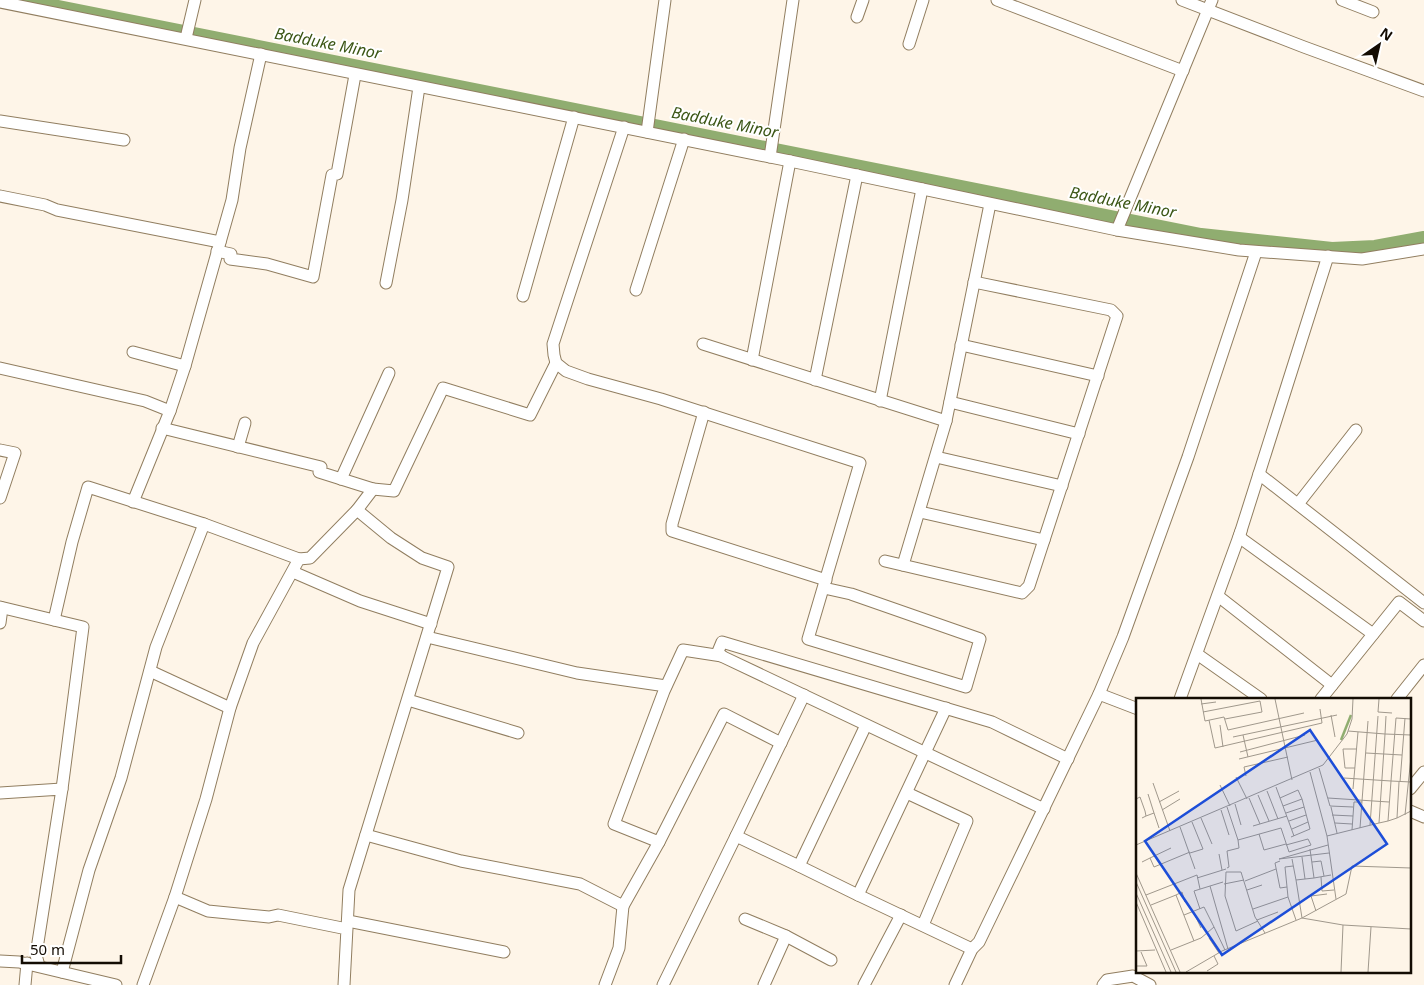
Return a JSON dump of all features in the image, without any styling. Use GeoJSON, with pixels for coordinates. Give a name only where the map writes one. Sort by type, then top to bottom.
{"type":"FeatureCollection","features":[{"type":"Feature","properties":{"kind":"street"},"geometry":{"type":"LineString","coordinates":[[186,38],[195,0]]}},
{"type":"Feature","properties":{"kind":"street"},"geometry":{"type":"LineString","coordinates":[[647,132],[664,0]]}},
{"type":"Feature","properties":{"kind":"street"},"geometry":{"type":"LineString","coordinates":[[770,157],[793,0]]}},
{"type":"Feature","properties":{"kind":"street"},"geometry":{"type":"LineString","coordinates":[[857,17],[863,0]]}},
{"type":"Feature","properties":{"kind":"street"},"geometry":{"type":"LineString","coordinates":[[909,44],[923,0]]}},
{"type":"Feature","properties":{"kind":"street"},"geometry":{"type":"LineString","coordinates":[[997,0],[1183,70]]}},
{"type":"Feature","properties":{"kind":"street"},"geometry":{"type":"LineString","coordinates":[[1182,0],[1210,5],[1424,91]]}},
{"type":"Feature","properties":{"kind":"street"},"geometry":{"type":"LineString","coordinates":[[1342,0],[1373,12]]}},
{"type":"Feature","properties":{"kind":"street"},"geometry":{"type":"LineString","coordinates":[[0,2],[684,139],[1117,230],[1239,250],[1362,259],[1424,249]]}},
{"type":"Feature","properties":{"kind":"street"},"geometry":{"type":"LineString","coordinates":[[1117,230],[1210,5]]}},
{"type":"Feature","properties":{"kind":"street"},"geometry":{"type":"LineString","coordinates":[[133,502],[170,411],[219,247],[232,200],[240,148],[261,54]]}},
{"type":"Feature","properties":{"kind":"street"},"geometry":{"type":"LineString","coordinates":[[0,196],[45,204],[57,210],[219,247],[231,254],[230,259],[266,264],[313,277],[332,175],[336,174],[355,74]]}},
{"type":"Feature","properties":{"kind":"street"},"geometry":{"type":"LineString","coordinates":[[386,283],[402,200],[419,87]]}},
{"type":"Feature","properties":{"kind":"street"},"geometry":{"type":"LineString","coordinates":[[523,296],[574,117]]}},
{"type":"Feature","properties":{"kind":"street"},"geometry":{"type":"LineString","coordinates":[[0,120],[124,140]]}},
{"type":"Feature","properties":{"kind":"street"},"geometry":{"type":"LineString","coordinates":[[162,428],[320,467],[319,472],[373,488],[394,491],[443,388],[530,416],[556,364],[553,344],[624,127]]}},
{"type":"Feature","properties":{"kind":"street"},"geometry":{"type":"LineString","coordinates":[[636,290],[684,139]]}},
{"type":"Feature","properties":{"kind":"street"},"geometry":{"type":"LineString","coordinates":[[752,360],[790,161]]}},
{"type":"Feature","properties":{"kind":"street"},"geometry":{"type":"LineString","coordinates":[[815,380],[857,175]]}},
{"type":"Feature","properties":{"kind":"street"},"geometry":{"type":"LineString","coordinates":[[880,401],[922,189]]}},
{"type":"Feature","properties":{"kind":"street"},"geometry":{"type":"LineString","coordinates":[[903,565],[946,421],[990,204]]}},
{"type":"Feature","properties":{"kind":"street"},"geometry":{"type":"LineString","coordinates":[[955,985],[972,949],[979,942],[1044,809],[1099,694],[1123,637],[1188,457],[1256,252]]}},
{"type":"Feature","properties":{"kind":"street"},"geometry":{"type":"LineString","coordinates":[[1328,256],[1239,537],[1373,634]]}},
{"type":"Feature","properties":{"kind":"street"},"geometry":{"type":"LineString","coordinates":[[885,561],[1022,592],[1029,586],[1117,316],[1112,310],[974,282]]}},
{"type":"Feature","properties":{"kind":"street"},"geometry":{"type":"LineString","coordinates":[[703,344],[946,421]]}},
{"type":"Feature","properties":{"kind":"street"},"geometry":{"type":"LineString","coordinates":[[962,345],[1098,376]]}},
{"type":"Feature","properties":{"kind":"street"},"geometry":{"type":"LineString","coordinates":[[133,352],[185,366]]}},
{"type":"Feature","properties":{"kind":"street"},"geometry":{"type":"LineString","coordinates":[[556,364],[566,371],[588,380],[704,412],[860,463],[825,584],[808,639],[966,687],[980,638],[825,584],[692,539],[672,531],[672,524],[704,412]]}},
{"type":"Feature","properties":{"kind":"street"},"geometry":{"type":"LineString","coordinates":[[0,368],[145,401],[170,411]]}},
{"type":"Feature","properties":{"kind":"street"},"geometry":{"type":"LineString","coordinates":[[341,479],[389,372]]}},
{"type":"Feature","properties":{"kind":"street"},"geometry":{"type":"LineString","coordinates":[[950,402],[1079,434]]}},
{"type":"Feature","properties":{"kind":"street"},"geometry":{"type":"LineString","coordinates":[[238,447],[245,422]]}},
{"type":"Feature","properties":{"kind":"street"},"geometry":{"type":"LineString","coordinates":[[1298,504],[1356,430]]}},
{"type":"Feature","properties":{"kind":"street"},"geometry":{"type":"LineString","coordinates":[[0,450],[15,453],[0,498]]}},
{"type":"Feature","properties":{"kind":"street"},"geometry":{"type":"LineString","coordinates":[[936,457],[1062,486]]}},
{"type":"Feature","properties":{"kind":"street"},"geometry":{"type":"LineString","coordinates":[[1259,474],[1424,603]]}},
{"type":"Feature","properties":{"kind":"street"},"geometry":{"type":"LineString","coordinates":[[54,620],[72,542],[88,488],[204,524],[299,559],[310,558],[357,510],[373,488]]}},
{"type":"Feature","properties":{"kind":"street"},"geometry":{"type":"LineString","coordinates":[[344,985],[349,890],[448,567],[422,558],[391,538],[357,510]]}},
{"type":"Feature","properties":{"kind":"street"},"geometry":{"type":"LineString","coordinates":[[920,512],[1044,540]]}},
{"type":"Feature","properties":{"kind":"street"},"geometry":{"type":"LineString","coordinates":[[62,972],[88,870],[121,778],[156,647],[204,524]]}},
{"type":"Feature","properties":{"kind":"street"},"geometry":{"type":"LineString","coordinates":[[1180,698],[1241,531]]}},
{"type":"Feature","properties":{"kind":"street"},"geometry":{"type":"LineString","coordinates":[[143,985],[175,897],[206,799],[230,708],[253,643],[299,559]]}},
{"type":"Feature","properties":{"kind":"street"},"geometry":{"type":"LineString","coordinates":[[293,572],[360,601],[431,624]]}},
{"type":"Feature","properties":{"kind":"street"},"geometry":{"type":"LineString","coordinates":[[1218,596],[1332,685]]}},
{"type":"Feature","properties":{"kind":"street"},"geometry":{"type":"LineString","coordinates":[[1322,698],[1399,602],[1424,621]]}},
{"type":"Feature","properties":{"kind":"street"},"geometry":{"type":"LineString","coordinates":[[0,623],[1,608],[83,627],[62,789],[36,955],[25,985]]}},
{"type":"Feature","properties":{"kind":"street"},"geometry":{"type":"LineString","coordinates":[[427,637],[577,673],[666,686]]}},
{"type":"Feature","properties":{"kind":"street"},"geometry":{"type":"LineString","coordinates":[[1044,809],[717,654],[722,642],[992,722],[1068,758]]}},
{"type":"Feature","properties":{"kind":"street"},"geometry":{"type":"LineString","coordinates":[[659,842],[614,824],[666,686],[683,650],[722,656]]}},
{"type":"Feature","properties":{"kind":"street"},"geometry":{"type":"LineString","coordinates":[[1197,654],[1260,698]]}},
{"type":"Feature","properties":{"kind":"street"},"geometry":{"type":"LineString","coordinates":[[1398,698],[1424,665]]}},
{"type":"Feature","properties":{"kind":"street"},"geometry":{"type":"LineString","coordinates":[[150,671],[230,708]]}},
{"type":"Feature","properties":{"kind":"street"},"geometry":{"type":"LineString","coordinates":[[1099,694],[1136,708]]}},
{"type":"Feature","properties":{"kind":"street"},"geometry":{"type":"LineString","coordinates":[[663,985],[804,695]]}},
{"type":"Feature","properties":{"kind":"street"},"geometry":{"type":"LineString","coordinates":[[408,700],[518,733]]}},
{"type":"Feature","properties":{"kind":"street"},"geometry":{"type":"LineString","coordinates":[[858,895],[946,708]]}},
{"type":"Feature","properties":{"kind":"street"},"geometry":{"type":"LineString","coordinates":[[605,985],[619,948],[623,906],[659,842],[724,714],[781,743]]}},
{"type":"Feature","properties":{"kind":"street"},"geometry":{"type":"LineString","coordinates":[[799,866],[866,725]]}},
{"type":"Feature","properties":{"kind":"street"},"geometry":{"type":"LineString","coordinates":[[1412,787],[1424,772]]}},
{"type":"Feature","properties":{"kind":"street"},"geometry":{"type":"LineString","coordinates":[[0,794],[62,789]]}},
{"type":"Feature","properties":{"kind":"street"},"geometry":{"type":"LineString","coordinates":[[907,793],[967,821],[923,925]]}},
{"type":"Feature","properties":{"kind":"street"},"geometry":{"type":"LineString","coordinates":[[1412,812],[1424,816]]}},
{"type":"Feature","properties":{"kind":"street"},"geometry":{"type":"LineString","coordinates":[[366,835],[461,861],[580,884],[623,906]]}},
{"type":"Feature","properties":{"kind":"street"},"geometry":{"type":"LineString","coordinates":[[736,836],[972,949]]}},
{"type":"Feature","properties":{"kind":"street"},"geometry":{"type":"LineString","coordinates":[[175,897],[208,911],[269,917],[278,915],[504,952]]}},
{"type":"Feature","properties":{"kind":"street"},"geometry":{"type":"LineString","coordinates":[[864,985],[901,915]]}},
{"type":"Feature","properties":{"kind":"street"},"geometry":{"type":"LineString","coordinates":[[745,919],[786,936],[831,960]]}},
{"type":"Feature","properties":{"kind":"street"},"geometry":{"type":"LineString","coordinates":[[764,985],[786,936]]}},
{"type":"Feature","properties":{"kind":"street"},"geometry":{"type":"LineString","coordinates":[[0,961],[19,962],[116,985]]}},
{"type":"Feature","properties":{"kind":"street"},"geometry":{"type":"LineString","coordinates":[[1103,985],[1106,980],[1133,976],[1150,985]]}},
{"type":"Feature","properties":{"kind":"waterway","name":"Badduke Minor"},"geometry":{"type":"LineString","coordinates":[[23,0],[1201,235],[1332,249],[1375,247],[1424,238]]}}]}
